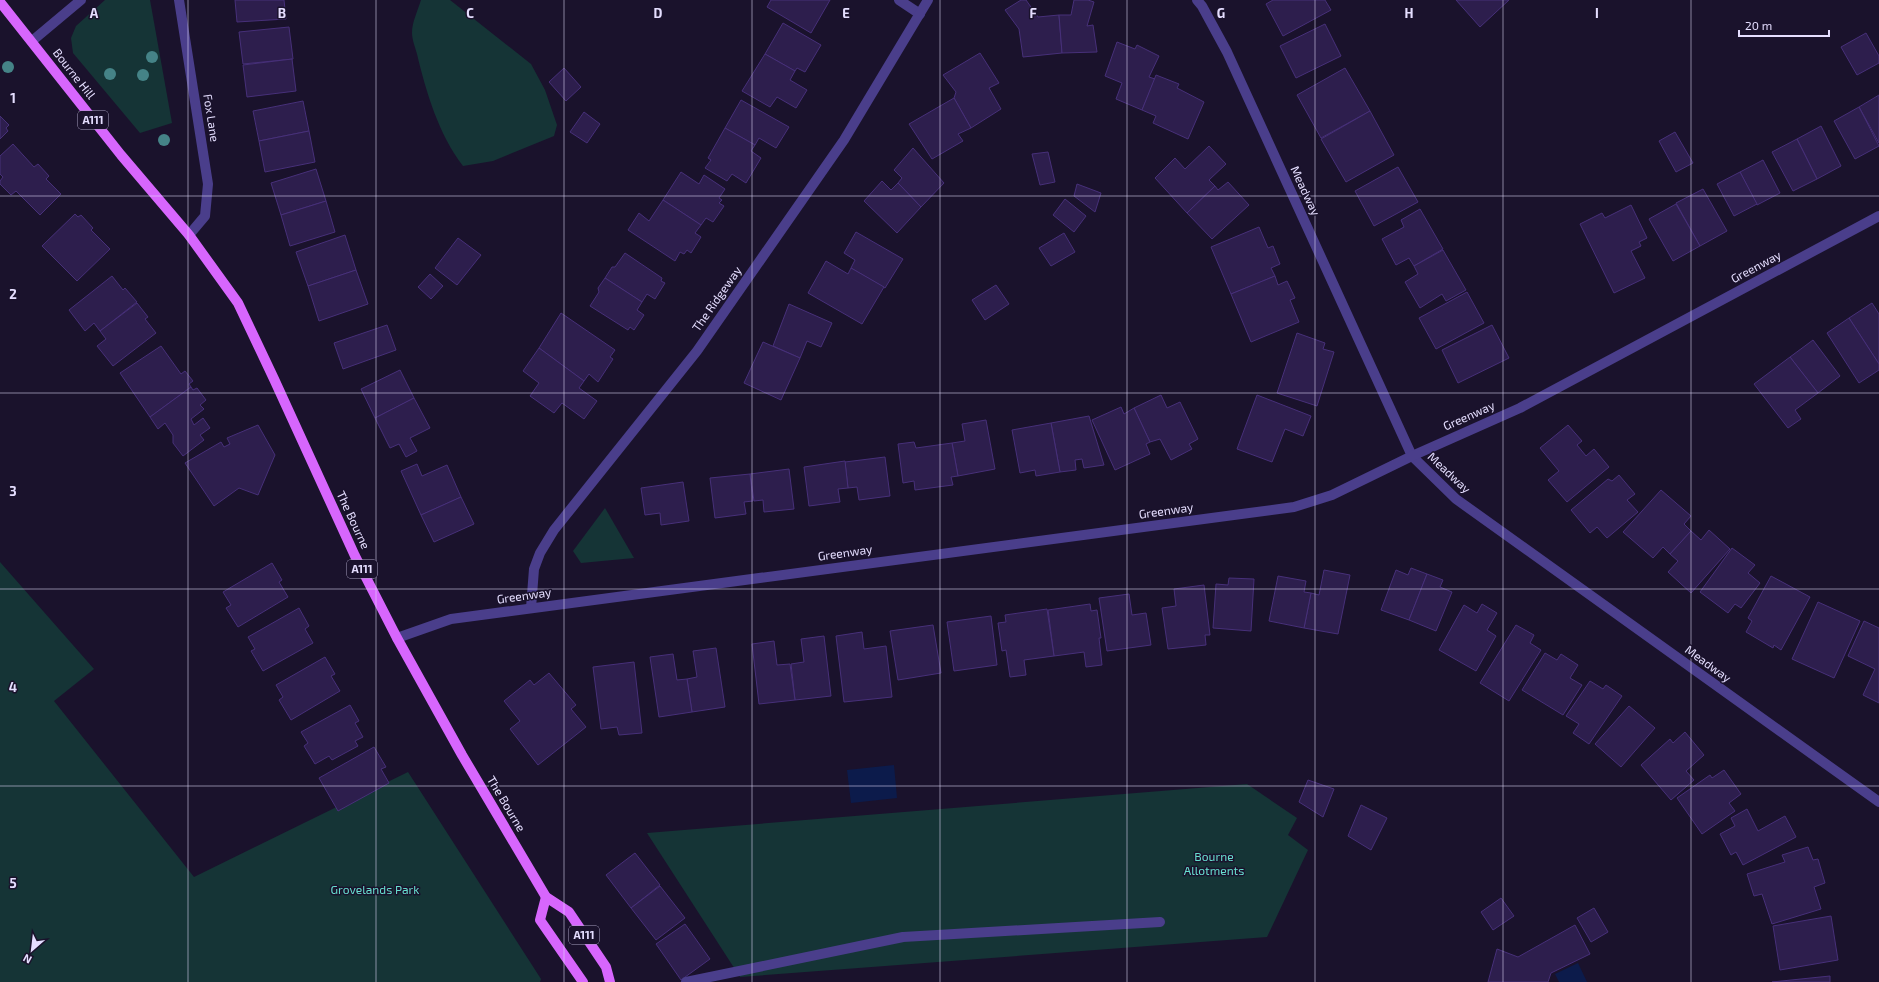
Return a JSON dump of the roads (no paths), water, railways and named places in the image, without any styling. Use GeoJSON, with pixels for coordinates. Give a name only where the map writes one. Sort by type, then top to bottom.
{"type":"FeatureCollection","features":[{"type":"Feature","properties":{"kind":"main road","name":"Bourne Hill"},"geometry":{"type":"LineString","coordinates":[[0,2],[121,155],[189,235]]}},
{"type":"Feature","properties":{"kind":"main road","name":"The Bourne"},"geometry":{"type":"LineString","coordinates":[[189,235],[238,303],[355,556],[397,638],[462,755],[546,897],[570,912],[606,967],[610,982]]}},
{"type":"Feature","properties":{"kind":"main road","name":"A111"},"geometry":{"type":"LineString","coordinates":[[546,897],[540,920],[583,982]]}},
{"type":"Feature","properties":{"kind":"street"},"geometry":{"type":"LineString","coordinates":[[32,41],[81,0]]}},
{"type":"Feature","properties":{"kind":"street","name":"Fox Lane"},"geometry":{"type":"LineString","coordinates":[[179,0],[208,184],[205,216],[189,235]]}},
{"type":"Feature","properties":{"kind":"street"},"geometry":{"type":"LineString","coordinates":[[899,0],[920,14]]}},
{"type":"Feature","properties":{"kind":"street","name":"The Ridgeway"},"geometry":{"type":"LineString","coordinates":[[531,608],[534,569],[540,553],[554,530],[697,351],[844,140],[928,0]]}},
{"type":"Feature","properties":{"kind":"street","name":"Meadway"},"geometry":{"type":"LineString","coordinates":[[1197,0],[1202,6],[1227,52],[1412,456],[1456,499],[1879,802]]}},
{"type":"Feature","properties":{"kind":"street","name":"Greenway"},"geometry":{"type":"LineString","coordinates":[[397,638],[451,619],[1294,507],[1332,495],[1412,456],[1520,408],[1879,216]]}},
{"type":"Feature","properties":{"kind":"street"},"geometry":{"type":"LineString","coordinates":[[686,982],[903,937],[1160,922]]}},
{"type":"Feature","properties":{"kind":"water"},"geometry":{"type":"Polygon","coordinates":[[[894,765],[897,798],[851,803],[847,770],[894,765]]]}},
{"type":"Feature","properties":{"kind":"water"},"geometry":{"type":"Polygon","coordinates":[[[1578,963],[1587,982],[1559,982],[1555,974],[1578,963]]]}},
{"type":"Feature","properties":{"kind":"park label","name":"Bourne Allotments"},"geometry":{"type":"Point","coordinates":[1214,864]}},
{"type":"Feature","properties":{"kind":"park label","name":"Grovelands Park"},"geometry":{"type":"Point","coordinates":[375,890]}}]}
